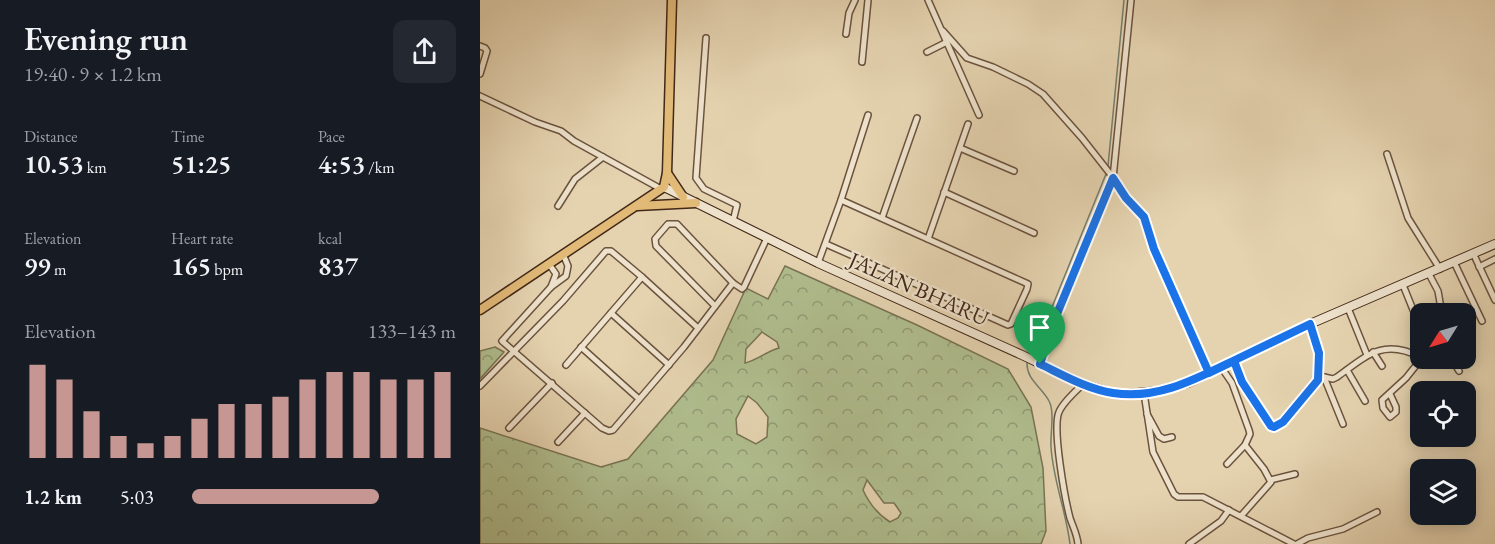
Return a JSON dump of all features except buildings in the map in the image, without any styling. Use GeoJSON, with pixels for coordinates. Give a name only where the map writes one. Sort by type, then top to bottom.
{"type":"FeatureCollection","features":[{"type":"Feature","properties":{"kind":"main road"},"geometry":{"type":"LineString","coordinates":[[480,310],[663,188],[667,173],[672,0]]}},
{"type":"Feature","properties":{"kind":"main road"},"geometry":{"type":"LineString","coordinates":[[667,173],[683,197]]}},
{"type":"Feature","properties":{"kind":"main road","name":"JALAN BHARU"},"geometry":{"type":"LineString","coordinates":[[663,188],[818,263],[1083,384],[1112,393],[1144,393],[1176,387],[1310,324],[1495,244]]}},
{"type":"Feature","properties":{"kind":"main road"},"geometry":{"type":"LineString","coordinates":[[634,206],[696,204]]}},
{"type":"Feature","properties":{"kind":"street"},"geometry":{"type":"LineString","coordinates":[[846,34],[849,13],[855,0]]}},
{"type":"Feature","properties":{"kind":"street"},"geometry":{"type":"LineString","coordinates":[[862,62],[868,0]]}},
{"type":"Feature","properties":{"kind":"street"},"geometry":{"type":"LineString","coordinates":[[928,0],[949,41],[979,115]]}},
{"type":"Feature","properties":{"kind":"street"},"geometry":{"type":"LineString","coordinates":[[1037,362],[1109,173],[1131,0]]}},
{"type":"Feature","properties":{"kind":"street"},"geometry":{"type":"LineString","coordinates":[[706,38],[696,178],[704,189],[737,205],[733,222]]}},
{"type":"Feature","properties":{"kind":"street"},"geometry":{"type":"LineString","coordinates":[[949,41],[968,58],[1001,71],[1043,94],[1060,111],[1126,198],[1144,217],[1154,249],[1209,373]]}},
{"type":"Feature","properties":{"kind":"street"},"geometry":{"type":"LineString","coordinates":[[927,52],[949,41]]}},
{"type":"Feature","properties":{"kind":"street"},"geometry":{"type":"LineString","coordinates":[[480,46],[487,51],[480,74]]}},
{"type":"Feature","properties":{"kind":"street"},"geometry":{"type":"LineString","coordinates":[[480,96],[535,122],[561,131],[574,141],[663,188]]}},
{"type":"Feature","properties":{"kind":"street"},"geometry":{"type":"LineString","coordinates":[[818,263],[868,114]]}},
{"type":"Feature","properties":{"kind":"street"},"geometry":{"type":"LineString","coordinates":[[882,218],[917,118]]}},
{"type":"Feature","properties":{"kind":"street"},"geometry":{"type":"LineString","coordinates":[[928,239],[968,124]]}},
{"type":"Feature","properties":{"kind":"street"},"geometry":{"type":"LineString","coordinates":[[960,148],[1014,171]]}},
{"type":"Feature","properties":{"kind":"street"},"geometry":{"type":"LineString","coordinates":[[1387,154],[1408,218],[1440,269]]}},
{"type":"Feature","properties":{"kind":"street"},"geometry":{"type":"LineString","coordinates":[[558,206],[575,179],[603,157]]}},
{"type":"Feature","properties":{"kind":"street"},"geometry":{"type":"LineString","coordinates":[[944,192],[1034,232]]}},
{"type":"Feature","properties":{"kind":"street"},"geometry":{"type":"LineString","coordinates":[[826,244],[1008,326],[1011,324],[1028,284],[841,200]]}},
{"type":"Feature","properties":{"kind":"street"},"geometry":{"type":"LineString","coordinates":[[715,306],[656,246],[655,239],[658,233],[668,224],[673,222],[677,224],[740,288],[744,287],[767,238]]}},
{"type":"Feature","properties":{"kind":"street"},"geometry":{"type":"LineString","coordinates":[[480,386],[563,301],[606,251],[611,251],[698,328]]}},
{"type":"Feature","properties":{"kind":"street"},"geometry":{"type":"LineString","coordinates":[[563,254],[568,271],[562,281],[551,287],[502,341],[602,428],[611,430],[669,365],[733,283]]}},
{"type":"Feature","properties":{"kind":"street"},"geometry":{"type":"LineString","coordinates":[[1473,254],[1495,300]]}},
{"type":"Feature","properties":{"kind":"street"},"geometry":{"type":"LineString","coordinates":[[1479,267],[1495,259]]}},
{"type":"Feature","properties":{"kind":"street"},"geometry":{"type":"LineString","coordinates":[[1454,262],[1482,321]]}},
{"type":"Feature","properties":{"kind":"street"},"geometry":{"type":"LineString","coordinates":[[549,264],[556,274],[551,287]]}},
{"type":"Feature","properties":{"kind":"street"},"geometry":{"type":"LineString","coordinates":[[1429,274],[1441,303]]}},
{"type":"Feature","properties":{"kind":"street"},"geometry":{"type":"LineString","coordinates":[[566,365],[642,277]]}},
{"type":"Feature","properties":{"kind":"street"},"geometry":{"type":"LineString","coordinates":[[1403,285],[1410,303]]}},
{"type":"Feature","properties":{"kind":"street"},"geometry":{"type":"LineString","coordinates":[[1348,308],[1367,355]]}},
{"type":"Feature","properties":{"kind":"street"},"geometry":{"type":"LineString","coordinates":[[611,313],[669,365]]}},
{"type":"Feature","properties":{"kind":"street"},"geometry":{"type":"LineString","coordinates":[[1234,361],[1247,391],[1273,427],[1283,422],[1317,382],[1319,353],[1310,324]]}},
{"type":"Feature","properties":{"kind":"street"},"geometry":{"type":"LineString","coordinates":[[581,347],[639,399]]}},
{"type":"Feature","properties":{"kind":"street"},"geometry":{"type":"LineString","coordinates":[[1324,377],[1333,379],[1374,352],[1401,349],[1410,353]]}},
{"type":"Feature","properties":{"kind":"street"},"geometry":{"type":"LineString","coordinates":[[1374,352],[1382,366]]}},
{"type":"Feature","properties":{"kind":"street"},"geometry":{"type":"LineString","coordinates":[[1221,367],[1232,383],[1250,434],[1245,445],[1227,464]]}},
{"type":"Feature","properties":{"kind":"street"},"geometry":{"type":"LineString","coordinates":[[1390,394],[1413,369]]}},
{"type":"Feature","properties":{"kind":"street"},"geometry":{"type":"LineString","coordinates":[[1347,370],[1365,401]]}},
{"type":"Feature","properties":{"kind":"street"},"geometry":{"type":"LineString","coordinates":[[1319,371],[1324,377],[1343,424]]}},
{"type":"Feature","properties":{"kind":"street"},"geometry":{"type":"LineString","coordinates":[[509,428],[552,383]]}},
{"type":"Feature","properties":{"kind":"street"},"geometry":{"type":"LineString","coordinates":[[1078,544],[1077,534],[1070,519],[1057,444],[1057,423],[1061,409],[1083,384]]}},
{"type":"Feature","properties":{"kind":"street"},"geometry":{"type":"LineString","coordinates":[[1144,393],[1153,452],[1174,494],[1178,497],[1203,497],[1296,544],[1308,538],[1343,529],[1377,512]]}},
{"type":"Feature","properties":{"kind":"street"},"geometry":{"type":"LineString","coordinates":[[558,442],[585,413]]}},
{"type":"Feature","properties":{"kind":"street"},"geometry":{"type":"LineString","coordinates":[[1146,413],[1161,437],[1165,439],[1173,437]]}},
{"type":"Feature","properties":{"kind":"street"},"geometry":{"type":"LineString","coordinates":[[1241,516],[1268,487],[1270,480],[1258,460],[1245,445]]}},
{"type":"Feature","properties":{"kind":"street"},"geometry":{"type":"LineString","coordinates":[[1270,480],[1295,474]]}},
{"type":"Feature","properties":{"kind":"street"},"geometry":{"type":"LineString","coordinates":[[1189,544],[1221,521],[1229,510]]}},
{"type":"Feature","properties":{"kind":"green space"},"geometry":{"type":"Polygon","coordinates":[[[785,266],[1008,369],[1031,407],[1043,468],[1046,531],[1041,544],[480,544],[480,428],[601,467],[628,459],[713,360],[746,288],[768,299],[785,266]],[[762,332],[746,349],[745,363],[779,348],[777,342],[762,332]],[[748,396],[736,419],[737,434],[756,444],[767,437],[768,417],[748,396]],[[867,480],[863,490],[874,508],[885,519],[890,522],[898,518],[901,513],[894,503],[884,503],[867,480]]]}},
{"type":"Feature","properties":{"kind":"green space"},"geometry":{"type":"Polygon","coordinates":[[[495,347],[504,352],[480,379],[480,351],[495,347]]]}},
{"type":"Feature","properties":{"kind":"waterway"},"geometry":{"type":"LineString","coordinates":[[1108,166],[1124,0]]}},
{"type":"Feature","properties":{"kind":"waterway"},"geometry":{"type":"LineString","coordinates":[[1030,355],[1048,317],[1106,174]]}},
{"type":"Feature","properties":{"kind":"waterway"},"geometry":{"type":"LineString","coordinates":[[1027,362],[1029,374],[1051,406],[1052,459],[1070,544]]}},
{"type":"Feature","properties":{"kind":"route"},"geometry":{"type":"LineString","coordinates":[[1040,364],[1052,326],[1113,178],[1126,198],[1144,217],[1151,243],[1209,373],[1221,367],[1234,361],[1247,391],[1271,426],[1274,427],[1283,422],[1317,382],[1319,353],[1310,324],[1234,361],[1209,373],[1188,383],[1159,391],[1126,394],[1096,389],[1040,364]]}}]}
